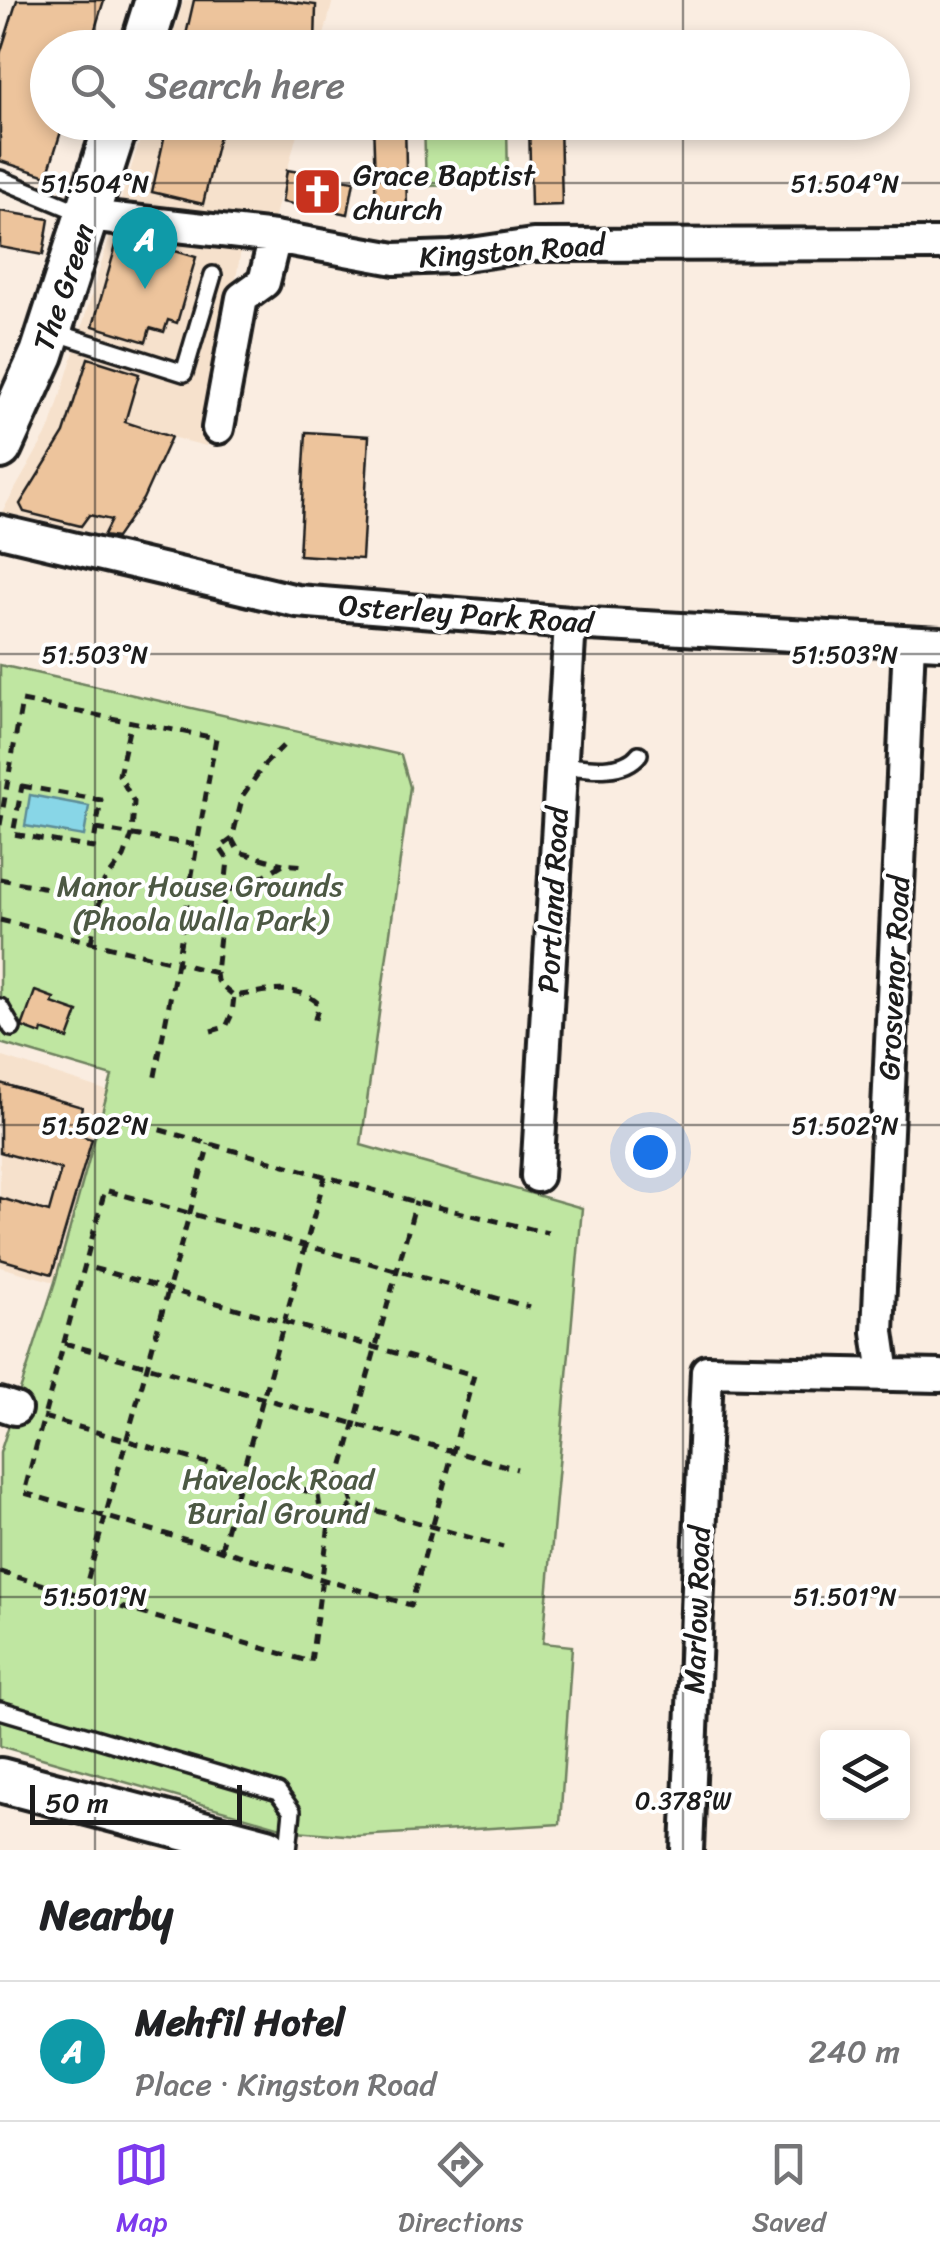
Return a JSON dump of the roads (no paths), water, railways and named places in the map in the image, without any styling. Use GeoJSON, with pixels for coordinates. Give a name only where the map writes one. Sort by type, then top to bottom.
{"type":"FeatureCollection","features":[{"type":"Feature","properties":{"kind":"street"},"geometry":{"type":"LineString","coordinates":[[148,30],[157,0]]}},
{"type":"Feature","properties":{"kind":"street","name":"The Green"},"geometry":{"type":"LineString","coordinates":[[0,447],[50,330],[111,140]]}},
{"type":"Feature","properties":{"kind":"street","name":"Kingston Road"},"geometry":{"type":"LineString","coordinates":[[88,216],[275,237],[395,258],[451,257],[532,245],[940,244]]}},
{"type":"Feature","properties":{"kind":"street"},"geometry":{"type":"LineString","coordinates":[[218,428],[242,298],[264,282],[275,237]]}},
{"type":"Feature","properties":{"kind":"street","name":"Osterley Park Road"},"geometry":{"type":"LineString","coordinates":[[0,532],[297,600],[570,623],[940,644]]}},
{"type":"Feature","properties":{"kind":"street","name":"Portland Road"},"geometry":{"type":"LineString","coordinates":[[537,1176],[570,623]]}},
{"type":"Feature","properties":{"kind":"street","name":"Grosvenor Road"},"geometry":{"type":"LineString","coordinates":[[884,1374],[878,1332],[909,642]]}},
{"type":"Feature","properties":{"kind":"street","name":"Marlow Road"},"geometry":{"type":"LineString","coordinates":[[687,1850],[707,1371],[884,1374]]}},
{"type":"Feature","properties":{"kind":"street"},"geometry":{"type":"LineString","coordinates":[[884,1374],[940,1376]]}},
{"type":"Feature","properties":{"kind":"street"},"geometry":{"type":"LineString","coordinates":[[0,1780],[195,1841],[267,1850]]}},
{"type":"Feature","properties":{"kind":"lane"},"geometry":{"type":"LineString","coordinates":[[0,179],[88,216]]}},
{"type":"Feature","properties":{"kind":"lane"},"geometry":{"type":"LineString","coordinates":[[50,330],[184,373],[213,274]]}},
{"type":"Feature","properties":{"kind":"lane"},"geometry":{"type":"LineString","coordinates":[[562,766],[615,767],[633,763],[639,754]]}},
{"type":"Feature","properties":{"kind":"lane"},"geometry":{"type":"LineString","coordinates":[[0,1007],[12,1028]]}},
{"type":"Feature","properties":{"kind":"lane"},"geometry":{"type":"LineString","coordinates":[[0,1710],[278,1792],[292,1811],[288,1850]]}},
{"type":"Feature","properties":{"kind":"water"},"geometry":{"type":"Polygon","coordinates":[[[30,795],[89,806],[84,836],[25,826],[30,795]]]}},
{"type":"Feature","properties":{"kind":"place","name":"Grace Baptist church"},"geometry":{"type":"Point","coordinates":[318,192]}},
{"type":"Feature","properties":{"kind":"place","name":"Mehfil Hotel"},"geometry":{"type":"Point","coordinates":[145,289]}},
{"type":"Feature","properties":{"kind":"park label","name":"Manor House Grounds (Phoola Walla Park)"},"geometry":{"type":"Point","coordinates":[200,903]}},
{"type":"Feature","properties":{"kind":"park label","name":"Havelock Road Burial Ground"},"geometry":{"type":"Point","coordinates":[278,1496]}}]}
